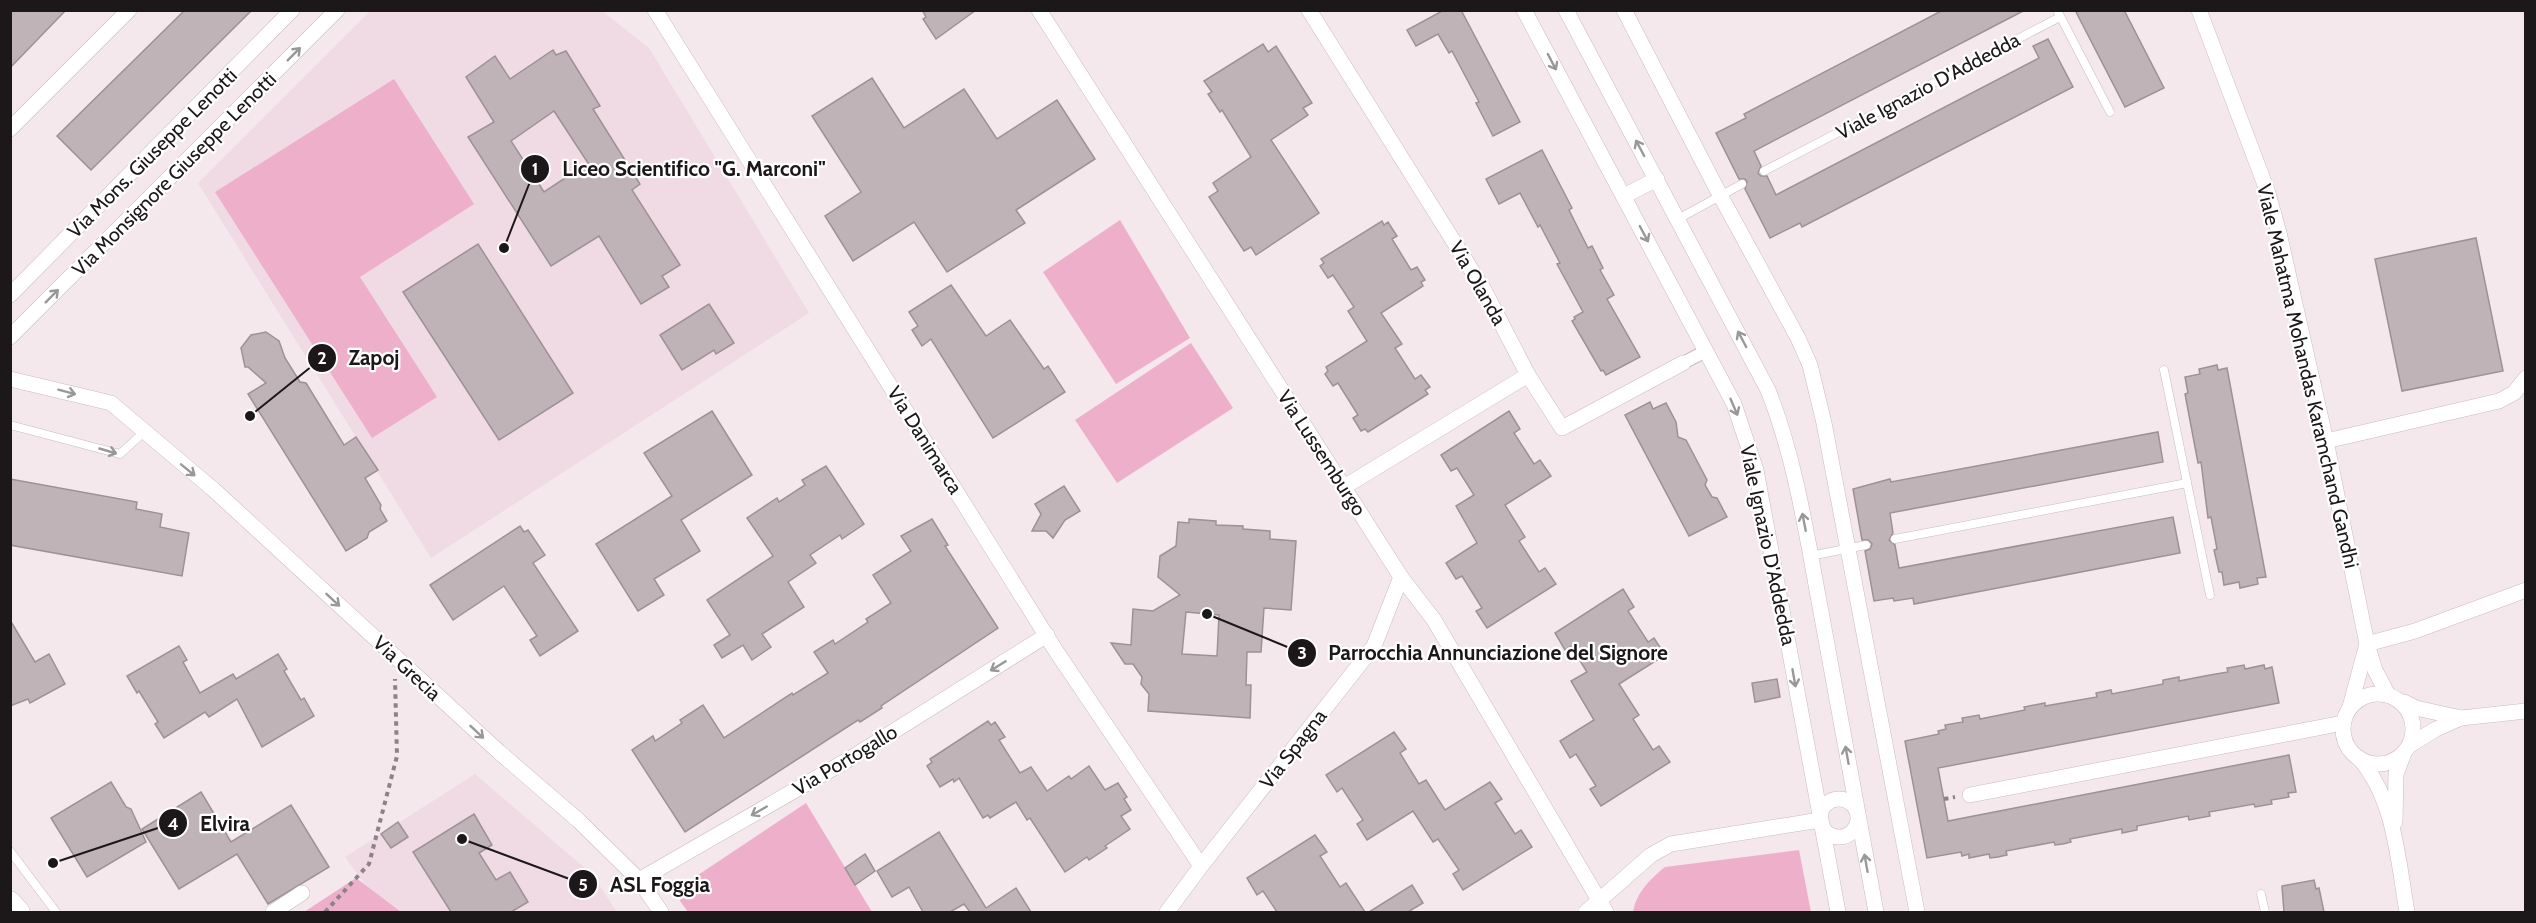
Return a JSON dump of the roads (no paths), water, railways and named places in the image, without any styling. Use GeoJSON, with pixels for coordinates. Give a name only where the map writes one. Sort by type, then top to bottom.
{"type":"FeatureCollection","features":[{"type":"Feature","properties":{"kind":"street"},"geometry":{"type":"LineString","coordinates":[[10,129],[129,10]]}},
{"type":"Feature","properties":{"kind":"street","name":"Via Mons. Giuseppe Lenotti"},"geometry":{"type":"LineString","coordinates":[[10,296],[292,10]]}},
{"type":"Feature","properties":{"kind":"street","name":"Via Monsignore Giuseppe Lenotti"},"geometry":{"type":"LineString","coordinates":[[10,337],[337,10]]}},
{"type":"Feature","properties":{"kind":"street","name":"Via Danimarca"},"geometry":{"type":"LineString","coordinates":[[655,10],[1047,635],[1201,866]]}},
{"type":"Feature","properties":{"kind":"street","name":"Via Lussemburgo"},"geometry":{"type":"LineString","coordinates":[[1039,10],[1401,577],[1434,620],[1602,906]]}},
{"type":"Feature","properties":{"kind":"street","name":"Via Olanda"},"geometry":{"type":"LineString","coordinates":[[1309,10],[1484,290],[1528,375],[1562,428],[1683,363]]}},
{"type":"Feature","properties":{"kind":"street","name":"Viale Ignazio D'Addedda"},"geometry":{"type":"LineString","coordinates":[[1524,10],[1734,404],[1756,470],[1838,912]]}},
{"type":"Feature","properties":{"kind":"street","name":"Viale Ignazio D'Addedda"},"geometry":{"type":"LineString","coordinates":[[1566,10],[1768,390],[1778,415],[1794,473],[1876,912]]}},
{"type":"Feature","properties":{"kind":"street"},"geometry":{"type":"LineString","coordinates":[[1624,10],[1719,195],[1798,338],[1810,366],[1824,423],[1917,912]]}},
{"type":"Feature","properties":{"kind":"street","name":"Viale Mahatma Mohandas Karamchand Gandhi"},"geometry":{"type":"LineString","coordinates":[[2199,10],[2267,190],[2326,441],[2367,644],[2375,670],[2392,697]]}},
{"type":"Feature","properties":{"kind":"street"},"geometry":{"type":"LineString","coordinates":[[1624,196],[1656,179]]}},
{"type":"Feature","properties":{"kind":"street"},"geometry":{"type":"LineString","coordinates":[[1683,363],[1706,351]]}},
{"type":"Feature","properties":{"kind":"street"},"geometry":{"type":"LineString","coordinates":[[1344,487],[1528,375]]}},
{"type":"Feature","properties":{"kind":"street"},"geometry":{"type":"LineString","coordinates":[[2326,441],[2499,400],[2514,393],[2526,378]]}},
{"type":"Feature","properties":{"kind":"street","name":"Via Grecia"},"geometry":{"type":"LineString","coordinates":[[10,379],[111,403],[143,433],[214,490],[499,752],[579,821],[639,879],[661,912]]}},
{"type":"Feature","properties":{"kind":"street","name":"Via Spagna"},"geometry":{"type":"LineString","coordinates":[[1167,912],[1374,646],[1401,577]]}},
{"type":"Feature","properties":{"kind":"street"},"geometry":{"type":"LineString","coordinates":[[2367,644],[2415,631],[2526,590]]}},
{"type":"Feature","properties":{"kind":"street","name":"Via Portogallo"},"geometry":{"type":"LineString","coordinates":[[639,879],[851,758],[1047,635]]}},
{"type":"Feature","properties":{"kind":"street","name":"Viale Mahatma Mohandas Karamchand Gandhi"},"geometry":{"type":"LineString","coordinates":[[2350,707],[2367,644]]}},
{"type":"Feature","properties":{"kind":"street"},"geometry":{"type":"LineString","coordinates":[[2407,912],[2388,813],[2373,774],[2346,742],[2343,723],[2350,707],[2367,695],[2392,697],[2416,708],[2461,718]]}},
{"type":"Feature","properties":{"kind":"street"},"geometry":{"type":"LineString","coordinates":[[2392,697],[2411,714],[2414,724],[2407,749],[2396,774],[2395,846]]}},
{"type":"Feature","properties":{"kind":"street"},"geometry":{"type":"LineString","coordinates":[[2359,758],[2370,763],[2382,764],[2394,760],[2436,729],[2461,718],[2526,711]]}},
{"type":"Feature","properties":{"kind":"street"},"geometry":{"type":"LineString","coordinates":[[1970,795],[2343,723]]}},
{"type":"Feature","properties":{"kind":"street"},"geometry":{"type":"LineString","coordinates":[[1836,799],[1850,802],[1857,813],[1856,826],[1844,836],[1829,834],[1820,820],[1823,808],[1836,799]]}},
{"type":"Feature","properties":{"kind":"street"},"geometry":{"type":"LineString","coordinates":[[1586,912],[1602,906],[1651,855],[1671,844],[1820,820]]}},
{"type":"Feature","properties":{"kind":"street"},"geometry":{"type":"LineString","coordinates":[[273,912],[302,893]]}},
{"type":"Feature","properties":{"kind":"street"},"geometry":{"type":"LineString","coordinates":[[10,901],[20,912]]}},
{"type":"Feature","properties":{"kind":"lane","name":"Viale Ignazio D'Addedda"},"geometry":{"type":"LineString","coordinates":[[1764,171],[2059,14],[2110,112]]}},
{"type":"Feature","properties":{"kind":"lane"},"geometry":{"type":"LineString","coordinates":[[1678,219],[1742,184]]}},
{"type":"Feature","properties":{"kind":"lane"},"geometry":{"type":"LineString","coordinates":[[2164,370],[2210,595]]}},
{"type":"Feature","properties":{"kind":"lane"},"geometry":{"type":"LineString","coordinates":[[10,425],[120,454],[143,433]]}},
{"type":"Feature","properties":{"kind":"lane"},"geometry":{"type":"LineString","coordinates":[[1895,539],[2187,483]]}},
{"type":"Feature","properties":{"kind":"lane","name":"Viale Ignazio D'Addedda"},"geometry":{"type":"LineString","coordinates":[[1810,556],[1866,545]]}},
{"type":"Feature","properties":{"kind":"lane"},"geometry":{"type":"LineString","coordinates":[[10,851],[14,862],[56,912]]}},
{"type":"Feature","properties":{"kind":"lane"},"geometry":{"type":"LineString","coordinates":[[2261,894],[2265,912]]}},
{"type":"Feature","properties":{"kind":"place","name":"Liceo Scientifico \"G. Marconi\""},"geometry":{"type":"Point","coordinates":[504,248]}},
{"type":"Feature","properties":{"kind":"place","name":"Zapoj"},"geometry":{"type":"Point","coordinates":[250,416]}},
{"type":"Feature","properties":{"kind":"place","name":"Parrocchia Annunciazione del Signore"},"geometry":{"type":"Point","coordinates":[1207,614]}},
{"type":"Feature","properties":{"kind":"place","name":"ASL Foggia"},"geometry":{"type":"Point","coordinates":[462,839]}},
{"type":"Feature","properties":{"kind":"place","name":"Elvira"},"geometry":{"type":"Point","coordinates":[53,863]}}]}
